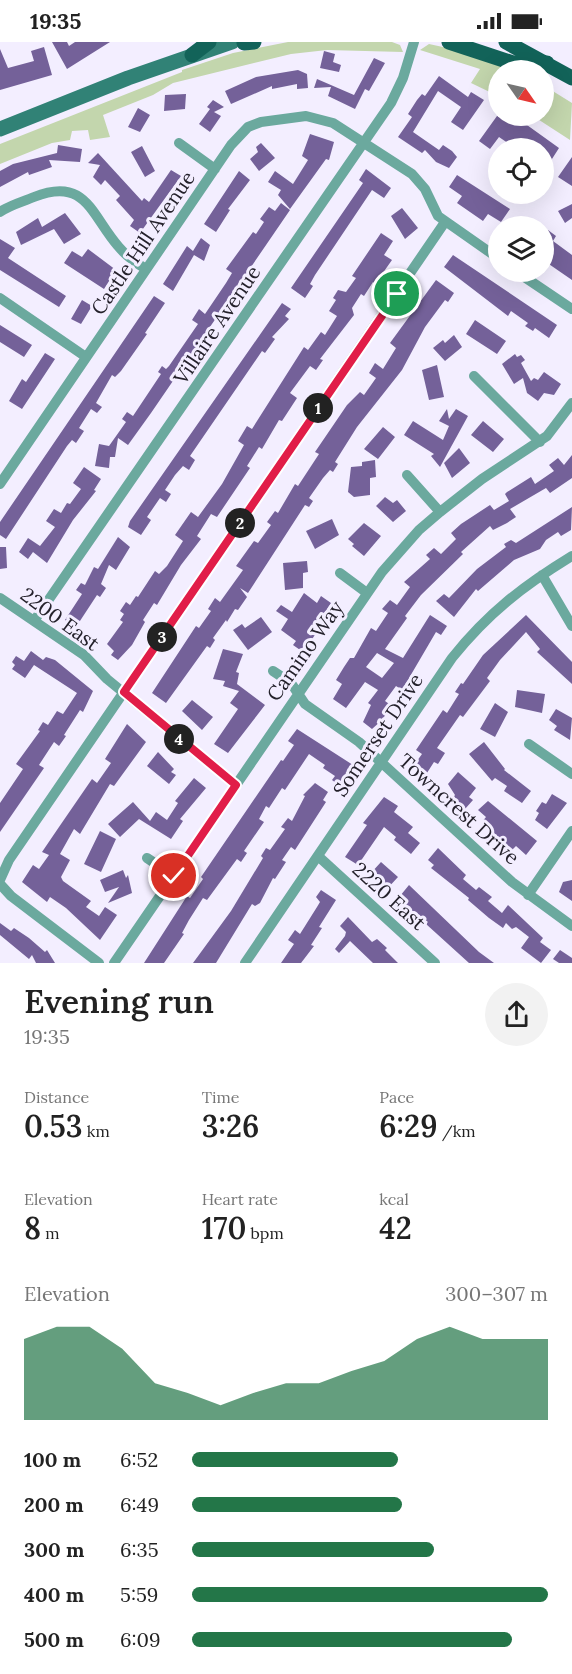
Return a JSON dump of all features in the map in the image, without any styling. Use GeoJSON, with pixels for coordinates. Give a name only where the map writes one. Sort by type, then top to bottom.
{"type":"FeatureCollection","features":[{"type":"Feature","properties":{"kind":"main road"},"geometry":{"type":"LineString","coordinates":[[192,55],[209,42]]}},
{"type":"Feature","properties":{"kind":"main road"},"geometry":{"type":"LineString","coordinates":[[0,129],[192,55],[243,42]]}},
{"type":"Feature","properties":{"kind":"main road"},"geometry":{"type":"LineString","coordinates":[[449,42],[504,60]]}},
{"type":"Feature","properties":{"kind":"main road"},"geometry":{"type":"LineString","coordinates":[[506,42],[541,60]]}},
{"type":"Feature","properties":{"kind":"main road"},"geometry":{"type":"LineString","coordinates":[[554,67],[572,78]]}},
{"type":"Feature","properties":{"kind":"street","name":"Villaire Avenue"},"geometry":{"type":"LineString","coordinates":[[34,621],[398,92],[414,42]]}},
{"type":"Feature","properties":{"kind":"street","name":"Castle Hill Avenue"},"geometry":{"type":"LineString","coordinates":[[0,484],[215,169],[239,135],[248,127],[261,122],[306,116],[318,118],[347,130],[419,181],[433,211],[488,251]]}},
{"type":"Feature","properties":{"kind":"street"},"geometry":{"type":"LineString","coordinates":[[179,144],[215,169]]}},
{"type":"Feature","properties":{"kind":"street"},"geometry":{"type":"LineString","coordinates":[[0,212],[44,193],[58,191],[72,193],[90,205],[118,246],[146,270]]}},
{"type":"Feature","properties":{"kind":"street"},"geometry":{"type":"LineString","coordinates":[[0,880],[9,860],[445,222]]}},
{"type":"Feature","properties":{"kind":"street"},"geometry":{"type":"LineString","coordinates":[[532,282],[572,309]]}},
{"type":"Feature","properties":{"kind":"street"},"geometry":{"type":"LineString","coordinates":[[0,298],[86,357]]}},
{"type":"Feature","properties":{"kind":"street"},"geometry":{"type":"LineString","coordinates":[[474,376],[540,442]]}},
{"type":"Feature","properties":{"kind":"street","name":"Camino Way"},"geometry":{"type":"LineString","coordinates":[[114,963],[297,693],[367,593],[402,549],[440,512],[482,479],[540,442],[554,429],[572,403]]}},
{"type":"Feature","properties":{"kind":"street"},"geometry":{"type":"LineString","coordinates":[[407,475],[440,512]]}},
{"type":"Feature","properties":{"kind":"street","name":"Somerset Drive"},"geometry":{"type":"LineString","coordinates":[[245,963],[452,658],[474,631],[500,605],[572,556]]}},
{"type":"Feature","properties":{"kind":"street"},"geometry":{"type":"LineString","coordinates":[[340,573],[367,593]]}},
{"type":"Feature","properties":{"kind":"street"},"geometry":{"type":"LineString","coordinates":[[542,575],[572,626]]}},
{"type":"Feature","properties":{"kind":"street","name":"2200 East"},"geometry":{"type":"LineString","coordinates":[[0,598],[84,655],[107,679],[236,785]]}},
{"type":"Feature","properties":{"kind":"street","name":"Towncrest Drive"},"geometry":{"type":"LineString","coordinates":[[273,671],[291,683],[305,704],[350,736],[528,895],[572,926]]}},
{"type":"Feature","properties":{"kind":"street"},"geometry":{"type":"LineString","coordinates":[[530,744],[572,774]]}},
{"type":"Feature","properties":{"kind":"street"},"geometry":{"type":"LineString","coordinates":[[528,895],[572,831]]}},
{"type":"Feature","properties":{"kind":"street","name":"2220 East"},"geometry":{"type":"LineString","coordinates":[[318,856],[435,963]]}},
{"type":"Feature","properties":{"kind":"street"},"geometry":{"type":"LineString","coordinates":[[147,858],[174,876]]}},
{"type":"Feature","properties":{"kind":"street"},"geometry":{"type":"LineString","coordinates":[[0,884],[11,896],[99,963]]}},
{"type":"Feature","properties":{"kind":"green space"},"geometry":{"type":"Polygon","coordinates":[[[288,42],[392,42],[400,45],[403,52],[327,50],[291,54],[173,83],[153,95],[103,115],[110,137],[90,140],[88,130],[72,131],[70,140],[52,143],[0,164],[0,144],[182,72],[182,70],[233,53],[288,42]]]}},
{"type":"Feature","properties":{"kind":"green space"},"geometry":{"type":"Polygon","coordinates":[[[429,44],[488,61],[488,91],[471,83],[480,69],[420,50],[429,44]]]}},
{"type":"Feature","properties":{"kind":"green space"},"geometry":{"type":"Polygon","coordinates":[[[554,92],[572,103],[570,140],[548,126],[554,126],[554,92]]]}},
{"type":"Feature","properties":{"kind":"building"},"geometry":{"type":"Polygon","coordinates":[[[52,42],[67,42],[69,46],[75,42],[110,42],[67,69],[52,42]]]}},
{"type":"Feature","properties":{"kind":"building"},"geometry":{"type":"Polygon","coordinates":[[[44,47],[52,75],[0,90],[0,49],[8,68],[34,61],[31,51],[44,47]]]}},
{"type":"Feature","properties":{"kind":"building"},"geometry":{"type":"Polygon","coordinates":[[[324,51],[335,54],[333,62],[341,65],[339,72],[320,68],[324,51]]]}},
{"type":"Feature","properties":{"kind":"building"},"geometry":{"type":"Polygon","coordinates":[[[374,58],[385,63],[369,91],[365,89],[355,109],[328,96],[331,87],[314,88],[317,79],[354,95],[374,58]]]}},
{"type":"Feature","properties":{"kind":"building"},"geometry":{"type":"Polygon","coordinates":[[[298,70],[307,74],[308,88],[297,89],[297,84],[272,89],[272,86],[231,104],[225,91],[256,77],[298,70]]]}},
{"type":"Feature","properties":{"kind":"building"},"geometry":{"type":"Polygon","coordinates":[[[439,76],[468,97],[471,92],[484,100],[463,130],[451,122],[461,107],[438,91],[413,132],[439,150],[443,145],[452,151],[457,157],[449,168],[436,162],[425,150],[422,153],[398,137],[412,117],[408,114],[417,100],[422,94],[425,96],[439,76]]]}},
{"type":"Feature","properties":{"kind":"building"},"geometry":{"type":"Polygon","coordinates":[[[186,94],[185,109],[164,111],[165,95],[186,94]]]}},
{"type":"Feature","properties":{"kind":"building"},"geometry":{"type":"Polygon","coordinates":[[[213,100],[224,107],[214,112],[221,116],[210,132],[199,124],[210,109],[207,107],[213,100]]]}},
{"type":"Feature","properties":{"kind":"building"},"geometry":{"type":"Polygon","coordinates":[[[138,108],[150,115],[140,132],[128,127],[138,108]]]}},
{"type":"Feature","properties":{"kind":"building"},"geometry":{"type":"Polygon","coordinates":[[[490,126],[528,126],[545,138],[488,138],[488,148],[479,141],[490,126]]]}},
{"type":"Feature","properties":{"kind":"building"},"geometry":{"type":"Polygon","coordinates":[[[310,134],[334,142],[329,160],[326,159],[290,209],[278,195],[281,190],[268,182],[275,171],[293,184],[308,160],[302,156],[310,134]]]}},
{"type":"Feature","properties":{"kind":"building"},"geometry":{"type":"Polygon","coordinates":[[[261,143],[275,158],[259,171],[250,159],[258,152],[256,147],[261,143]]]}},
{"type":"Feature","properties":{"kind":"building"},"geometry":{"type":"Polygon","coordinates":[[[554,144],[559,148],[554,156],[554,144]]]}},
{"type":"Feature","properties":{"kind":"building"},"geometry":{"type":"Polygon","coordinates":[[[58,145],[82,149],[80,162],[49,160],[52,167],[29,175],[28,172],[0,187],[0,171],[13,164],[57,153],[58,145]]]}},
{"type":"Feature","properties":{"kind":"building"},"geometry":{"type":"Polygon","coordinates":[[[142,146],[155,171],[145,177],[131,152],[142,146]]]}},
{"type":"Feature","properties":{"kind":"building"},"geometry":{"type":"Polygon","coordinates":[[[98,153],[142,201],[144,198],[149,202],[171,170],[181,176],[140,233],[130,226],[134,220],[116,200],[120,196],[105,180],[101,185],[93,177],[100,165],[88,163],[98,153]]]}},
{"type":"Feature","properties":{"kind":"building"},"geometry":{"type":"Polygon","coordinates":[[[572,157],[572,186],[558,177],[572,157]]]}},
{"type":"Feature","properties":{"kind":"building"},"geometry":{"type":"Polygon","coordinates":[[[366,169],[391,188],[384,198],[372,190],[315,275],[310,284],[313,286],[305,298],[291,288],[363,183],[359,180],[366,169]]]}},
{"type":"Feature","properties":{"kind":"building"},"geometry":{"type":"Polygon","coordinates":[[[239,171],[250,180],[228,209],[230,210],[216,232],[204,224],[239,171]]]}},
{"type":"Feature","properties":{"kind":"building"},"geometry":{"type":"Polygon","coordinates":[[[457,175],[488,195],[488,204],[502,204],[510,209],[505,216],[488,214],[483,221],[457,203],[462,196],[449,187],[457,175]]]}},
{"type":"Feature","properties":{"kind":"building"},"geometry":{"type":"Polygon","coordinates":[[[281,203],[290,210],[151,413],[128,445],[118,438],[115,457],[110,457],[109,468],[95,466],[99,444],[109,446],[126,422],[122,419],[127,412],[133,416],[161,374],[158,372],[162,366],[166,369],[169,366],[198,324],[192,320],[199,309],[205,314],[226,283],[232,273],[226,269],[253,232],[256,234],[264,222],[260,219],[269,207],[275,211],[281,203]]]}},
{"type":"Feature","properties":{"kind":"building"},"geometry":{"type":"Polygon","coordinates":[[[572,204],[572,218],[565,223],[558,211],[572,204]]]}},
{"type":"Feature","properties":{"kind":"building"},"geometry":{"type":"Polygon","coordinates":[[[402,208],[418,228],[405,239],[391,216],[402,208]]]}},
{"type":"Feature","properties":{"kind":"building"},"geometry":{"type":"Polygon","coordinates":[[[65,213],[81,234],[64,244],[54,229],[21,245],[16,232],[38,218],[42,227],[65,213]]]}},
{"type":"Feature","properties":{"kind":"building"},"geometry":{"type":"Polygon","coordinates":[[[381,233],[393,241],[384,255],[392,260],[375,284],[373,282],[364,296],[361,294],[352,308],[354,315],[320,359],[323,360],[316,370],[310,366],[290,393],[297,398],[282,421],[279,420],[262,449],[259,447],[247,466],[250,468],[217,517],[211,514],[197,536],[201,539],[181,565],[157,605],[154,603],[143,620],[145,622],[132,645],[118,660],[111,655],[114,651],[107,644],[123,622],[120,620],[124,614],[120,611],[126,602],[130,605],[136,596],[138,597],[155,571],[159,574],[167,566],[183,541],[175,535],[191,512],[198,517],[222,484],[244,445],[238,441],[247,426],[252,429],[304,347],[308,350],[321,332],[325,335],[337,316],[329,311],[336,300],[333,298],[338,290],[346,292],[356,278],[352,276],[381,233]]]}},
{"type":"Feature","properties":{"kind":"building"},"geometry":{"type":"Polygon","coordinates":[[[201,238],[210,245],[204,261],[194,255],[173,291],[163,284],[187,246],[193,251],[201,238]]]}},
{"type":"Feature","properties":{"kind":"building"},"geometry":{"type":"Polygon","coordinates":[[[0,239],[15,248],[8,258],[66,296],[59,307],[0,270],[0,239]]]}},
{"type":"Feature","properties":{"kind":"building"},"geometry":{"type":"Polygon","coordinates":[[[554,242],[572,255],[572,280],[554,268],[554,242]]]}},
{"type":"Feature","properties":{"kind":"building"},"geometry":{"type":"Polygon","coordinates":[[[88,249],[116,270],[104,289],[64,263],[72,251],[82,257],[88,249]]]}},
{"type":"Feature","properties":{"kind":"building"},"geometry":{"type":"Polygon","coordinates":[[[453,255],[488,279],[488,282],[493,282],[557,325],[549,338],[535,328],[533,331],[525,326],[528,323],[511,311],[508,316],[444,267],[453,255]]]}},
{"type":"Feature","properties":{"kind":"building"},"geometry":{"type":"Polygon","coordinates":[[[436,280],[454,293],[448,302],[445,300],[425,327],[402,370],[357,427],[335,462],[338,464],[333,472],[330,470],[323,478],[309,498],[313,501],[309,507],[305,505],[248,593],[240,588],[247,597],[238,610],[235,609],[227,622],[226,620],[213,638],[215,640],[210,648],[207,646],[166,703],[152,693],[196,626],[199,628],[211,611],[208,609],[215,598],[220,602],[243,570],[236,566],[254,541],[258,543],[271,525],[267,522],[275,511],[278,513],[295,484],[298,486],[319,454],[315,452],[347,405],[360,392],[364,395],[376,378],[369,373],[375,363],[383,369],[396,348],[390,343],[436,280]]]}},
{"type":"Feature","properties":{"kind":"building"},"geometry":{"type":"Polygon","coordinates":[[[154,296],[165,303],[145,333],[147,334],[121,371],[115,377],[112,375],[96,403],[102,407],[97,413],[91,409],[79,428],[84,431],[76,443],[72,440],[67,446],[6,539],[0,535],[0,522],[154,296]]]}},
{"type":"Feature","properties":{"kind":"building"},"geometry":{"type":"Polygon","coordinates":[[[82,300],[92,306],[81,324],[71,319],[82,300]]]}},
{"type":"Feature","properties":{"kind":"building"},"geometry":{"type":"Polygon","coordinates":[[[282,303],[291,309],[285,316],[289,319],[272,337],[275,339],[265,353],[262,351],[190,456],[195,460],[189,470],[183,466],[175,475],[165,490],[171,494],[166,502],[160,498],[147,517],[151,520],[141,535],[128,527],[130,521],[282,303]]]}},
{"type":"Feature","properties":{"kind":"building"},"geometry":{"type":"Polygon","coordinates":[[[475,320],[506,341],[497,354],[466,334],[475,320]]]}},
{"type":"Feature","properties":{"kind":"building"},"geometry":{"type":"Polygon","coordinates":[[[0,325],[32,345],[24,357],[0,342],[0,325]]]}},
{"type":"Feature","properties":{"kind":"building"},"geometry":{"type":"Polygon","coordinates":[[[454,335],[462,347],[445,361],[433,348],[443,340],[445,343],[454,335]]]}},
{"type":"Feature","properties":{"kind":"building"},"geometry":{"type":"Polygon","coordinates":[[[45,353],[55,359],[22,409],[9,401],[22,379],[26,382],[45,353]]]}},
{"type":"Feature","properties":{"kind":"building"},"geometry":{"type":"Polygon","coordinates":[[[515,354],[517,357],[521,355],[525,360],[521,363],[531,381],[534,378],[538,380],[544,372],[561,384],[554,395],[544,393],[538,401],[527,393],[523,378],[514,384],[502,364],[515,354]]]}},
{"type":"Feature","properties":{"kind":"building"},"geometry":{"type":"Polygon","coordinates":[[[437,365],[444,397],[429,400],[422,370],[437,365]]]}},
{"type":"Feature","properties":{"kind":"building"},"geometry":{"type":"Polygon","coordinates":[[[447,409],[449,419],[456,409],[468,416],[440,467],[431,456],[434,454],[404,435],[413,421],[443,440],[449,426],[439,421],[447,409]]]}},
{"type":"Feature","properties":{"kind":"building"},"geometry":{"type":"Polygon","coordinates":[[[483,421],[504,439],[493,452],[471,435],[483,421]]]}},
{"type":"Feature","properties":{"kind":"building"},"geometry":{"type":"Polygon","coordinates":[[[383,427],[395,437],[378,459],[364,449],[383,427]]]}},
{"type":"Feature","properties":{"kind":"building"},"geometry":{"type":"Polygon","coordinates":[[[459,448],[470,463],[452,478],[444,463],[459,448]]]}},
{"type":"Feature","properties":{"kind":"building"},"geometry":{"type":"Polygon","coordinates":[[[572,455],[572,478],[550,493],[546,488],[510,509],[516,517],[493,530],[490,526],[461,552],[463,554],[421,595],[405,616],[407,618],[385,649],[403,658],[430,615],[447,626],[441,635],[436,632],[402,690],[396,686],[385,701],[392,706],[381,721],[372,729],[363,722],[371,705],[368,703],[378,690],[365,682],[346,708],[333,699],[342,684],[336,680],[344,667],[350,658],[354,658],[371,628],[376,631],[388,613],[382,609],[390,600],[397,605],[410,587],[404,582],[430,559],[426,555],[434,548],[441,554],[456,539],[451,533],[490,505],[494,510],[509,501],[505,494],[507,492],[531,477],[535,484],[554,471],[549,465],[558,458],[564,465],[572,455]],[[377,653],[366,667],[382,678],[394,663],[377,653]]]}},
{"type":"Feature","properties":{"kind":"building"},"geometry":{"type":"Polygon","coordinates":[[[375,460],[376,477],[370,478],[370,495],[354,497],[348,492],[351,467],[362,466],[362,462],[375,460]]]}},
{"type":"Feature","properties":{"kind":"building"},"geometry":{"type":"Polygon","coordinates":[[[84,467],[101,479],[94,490],[96,491],[73,520],[47,563],[33,552],[28,559],[19,552],[28,538],[40,546],[55,527],[46,521],[54,509],[61,513],[81,489],[73,483],[84,467]]]}},
{"type":"Feature","properties":{"kind":"building"},"geometry":{"type":"Polygon","coordinates":[[[385,497],[393,503],[397,500],[406,511],[393,522],[376,506],[385,497]]]}},
{"type":"Feature","properties":{"kind":"building"},"geometry":{"type":"Polygon","coordinates":[[[572,507],[571,530],[561,536],[558,532],[546,540],[540,549],[514,560],[478,591],[476,589],[454,617],[436,601],[444,594],[449,598],[477,569],[506,547],[504,544],[511,540],[516,543],[572,507]]]}},
{"type":"Feature","properties":{"kind":"building"},"geometry":{"type":"Polygon","coordinates":[[[332,519],[339,535],[315,549],[306,531],[332,519]]]}},
{"type":"Feature","properties":{"kind":"building"},"geometry":{"type":"Polygon","coordinates":[[[364,523],[381,536],[364,556],[352,546],[354,544],[348,539],[364,523]]]}},
{"type":"Feature","properties":{"kind":"building"},"geometry":{"type":"Polygon","coordinates":[[[118,537],[130,547],[116,570],[109,565],[101,584],[106,588],[100,597],[97,595],[76,627],[65,620],[82,594],[76,590],[81,583],[85,585],[94,567],[98,569],[118,537]]]}},
{"type":"Feature","properties":{"kind":"building"},"geometry":{"type":"Polygon","coordinates":[[[0,547],[6,547],[7,568],[0,569],[0,547]]]}},
{"type":"Feature","properties":{"kind":"building"},"geometry":{"type":"Polygon","coordinates":[[[307,561],[308,572],[303,573],[303,588],[285,590],[283,563],[307,561]]]}},
{"type":"Feature","properties":{"kind":"building"},"geometry":{"type":"Polygon","coordinates":[[[304,593],[317,603],[321,596],[331,603],[313,630],[317,632],[303,652],[293,645],[296,641],[281,630],[288,619],[276,611],[281,605],[292,612],[304,593]]]}},
{"type":"Feature","properties":{"kind":"building"},"geometry":{"type":"Polygon","coordinates":[[[526,615],[572,662],[572,684],[537,652],[540,649],[526,632],[500,660],[487,678],[490,681],[463,717],[460,715],[437,748],[445,753],[438,764],[434,762],[425,776],[412,768],[422,754],[416,750],[443,710],[447,713],[459,694],[455,692],[461,683],[463,684],[483,655],[526,615]]]}},
{"type":"Feature","properties":{"kind":"building"},"geometry":{"type":"Polygon","coordinates":[[[261,617],[272,632],[248,650],[233,630],[242,624],[245,628],[261,617]]]}},
{"type":"Feature","properties":{"kind":"building"},"geometry":{"type":"Polygon","coordinates":[[[223,649],[243,654],[236,672],[239,673],[237,684],[265,705],[228,753],[214,744],[238,709],[230,703],[239,691],[223,686],[225,681],[213,679],[223,649]]]}},
{"type":"Feature","properties":{"kind":"building"},"geometry":{"type":"Polygon","coordinates":[[[31,651],[43,660],[46,657],[55,660],[93,691],[83,712],[80,710],[59,746],[54,742],[39,765],[44,768],[0,832],[0,803],[23,769],[16,764],[40,731],[38,730],[43,722],[48,725],[57,711],[63,714],[77,693],[34,665],[25,678],[12,669],[15,665],[12,662],[16,656],[24,661],[31,651]]]}},
{"type":"Feature","properties":{"kind":"building"},"geometry":{"type":"Polygon","coordinates":[[[517,690],[545,694],[542,713],[515,707],[517,690]]]}},
{"type":"Feature","properties":{"kind":"building"},"geometry":{"type":"Polygon","coordinates":[[[192,700],[213,717],[202,730],[182,711],[192,700]]]}},
{"type":"Feature","properties":{"kind":"building"},"geometry":{"type":"Polygon","coordinates":[[[495,703],[508,712],[495,737],[480,729],[495,703]]]}},
{"type":"Feature","properties":{"kind":"building"},"geometry":{"type":"Polygon","coordinates":[[[556,709],[572,718],[570,740],[554,730],[557,726],[549,720],[556,709]]]}},
{"type":"Feature","properties":{"kind":"building"},"geometry":{"type":"Polygon","coordinates":[[[127,724],[146,742],[114,786],[110,784],[80,834],[74,829],[60,854],[70,860],[61,877],[63,881],[91,901],[86,907],[99,916],[105,907],[117,915],[100,940],[66,908],[50,897],[47,902],[22,882],[33,865],[39,869],[49,855],[42,852],[92,779],[97,783],[111,763],[105,759],[127,724]]]}},
{"type":"Feature","properties":{"kind":"building"},"geometry":{"type":"Polygon","coordinates":[[[297,729],[353,765],[340,786],[332,780],[335,776],[323,768],[325,765],[309,754],[285,790],[282,788],[269,808],[266,806],[259,819],[264,822],[244,851],[247,853],[241,862],[237,859],[207,900],[203,898],[182,933],[184,934],[164,963],[144,963],[187,896],[190,898],[203,879],[201,877],[281,760],[283,761],[294,745],[288,741],[297,729]]]}},
{"type":"Feature","properties":{"kind":"building"},"geometry":{"type":"Polygon","coordinates":[[[484,742],[504,770],[531,791],[522,803],[504,791],[507,786],[495,778],[492,781],[469,754],[484,742]]]}},
{"type":"Feature","properties":{"kind":"building"},"geometry":{"type":"Polygon","coordinates":[[[158,752],[174,769],[171,772],[176,775],[169,784],[147,766],[158,752]]]}},
{"type":"Feature","properties":{"kind":"building"},"geometry":{"type":"Polygon","coordinates":[[[458,772],[476,788],[469,797],[473,800],[465,809],[453,798],[455,795],[448,784],[458,772]]]}},
{"type":"Feature","properties":{"kind":"building"},"geometry":{"type":"Polygon","coordinates":[[[194,778],[206,788],[180,819],[183,821],[171,839],[139,819],[120,837],[108,824],[133,802],[150,821],[156,812],[167,820],[178,803],[175,801],[194,778]]]}},
{"type":"Feature","properties":{"kind":"building"},"geometry":{"type":"Polygon","coordinates":[[[315,783],[328,792],[323,800],[326,802],[295,850],[291,847],[282,860],[286,862],[275,879],[273,878],[260,903],[255,906],[252,904],[216,963],[193,963],[231,911],[263,858],[261,856],[266,848],[270,850],[285,829],[281,827],[288,818],[292,821],[305,796],[303,795],[315,783]]]}},
{"type":"Feature","properties":{"kind":"building"},"geometry":{"type":"Polygon","coordinates":[[[552,794],[567,803],[547,829],[535,820],[539,813],[536,811],[542,802],[546,804],[552,794]]]}},
{"type":"Feature","properties":{"kind":"building"},"geometry":{"type":"Polygon","coordinates":[[[384,797],[398,806],[394,812],[413,827],[408,833],[420,843],[411,854],[394,840],[396,837],[384,827],[358,865],[345,857],[367,825],[363,823],[384,797]]]}},
{"type":"Feature","properties":{"kind":"building"},"geometry":{"type":"Polygon","coordinates":[[[488,801],[537,841],[526,855],[516,846],[512,850],[482,822],[486,817],[478,810],[488,801]]]}},
{"type":"Feature","properties":{"kind":"building"},"geometry":{"type":"Polygon","coordinates":[[[100,831],[116,839],[101,872],[84,864],[100,831]]]}},
{"type":"Feature","properties":{"kind":"building"},"geometry":{"type":"Polygon","coordinates":[[[438,848],[466,875],[463,879],[476,890],[479,887],[492,897],[488,901],[502,913],[508,905],[543,938],[540,942],[551,950],[541,963],[521,948],[529,937],[516,927],[512,929],[506,923],[503,928],[431,868],[434,865],[428,860],[438,848]]]}},
{"type":"Feature","properties":{"kind":"building"},"geometry":{"type":"Polygon","coordinates":[[[381,862],[398,877],[386,890],[370,874],[381,862]]]}},
{"type":"Feature","properties":{"kind":"building"},"geometry":{"type":"Polygon","coordinates":[[[123,870],[126,878],[128,875],[132,893],[108,903],[119,887],[105,892],[100,880],[123,870]]]}},
{"type":"Feature","properties":{"kind":"building"},"geometry":{"type":"Polygon","coordinates":[[[572,880],[572,901],[559,892],[563,882],[572,880]]]}},
{"type":"Feature","properties":{"kind":"building"},"geometry":{"type":"Polygon","coordinates":[[[409,885],[479,952],[494,963],[469,963],[426,924],[428,922],[414,911],[411,915],[402,907],[406,902],[400,896],[409,885]]]}},
{"type":"Feature","properties":{"kind":"building"},"geometry":{"type":"Polygon","coordinates":[[[321,890],[336,900],[319,927],[322,928],[311,945],[314,946],[301,963],[281,963],[294,944],[288,940],[295,930],[300,934],[320,902],[316,897],[321,890]]]}},
{"type":"Feature","properties":{"kind":"building"},"geometry":{"type":"Polygon","coordinates":[[[348,917],[372,942],[377,939],[387,948],[385,950],[398,963],[373,963],[350,941],[339,953],[335,949],[346,932],[340,926],[348,917]]]}},
{"type":"Feature","properties":{"kind":"building"},"geometry":{"type":"Polygon","coordinates":[[[0,923],[11,931],[14,928],[45,952],[47,950],[55,963],[36,963],[32,955],[29,959],[0,935],[0,923]]]}},
{"type":"Feature","properties":{"kind":"building"},"geometry":{"type":"Polygon","coordinates":[[[560,950],[572,958],[572,963],[559,963],[553,959],[560,950]]]}},
{"type":"Feature","properties":{"kind":"route"},"geometry":{"type":"LineString","coordinates":[[174,876],[236,785],[124,692],[397,294]]}}]}
